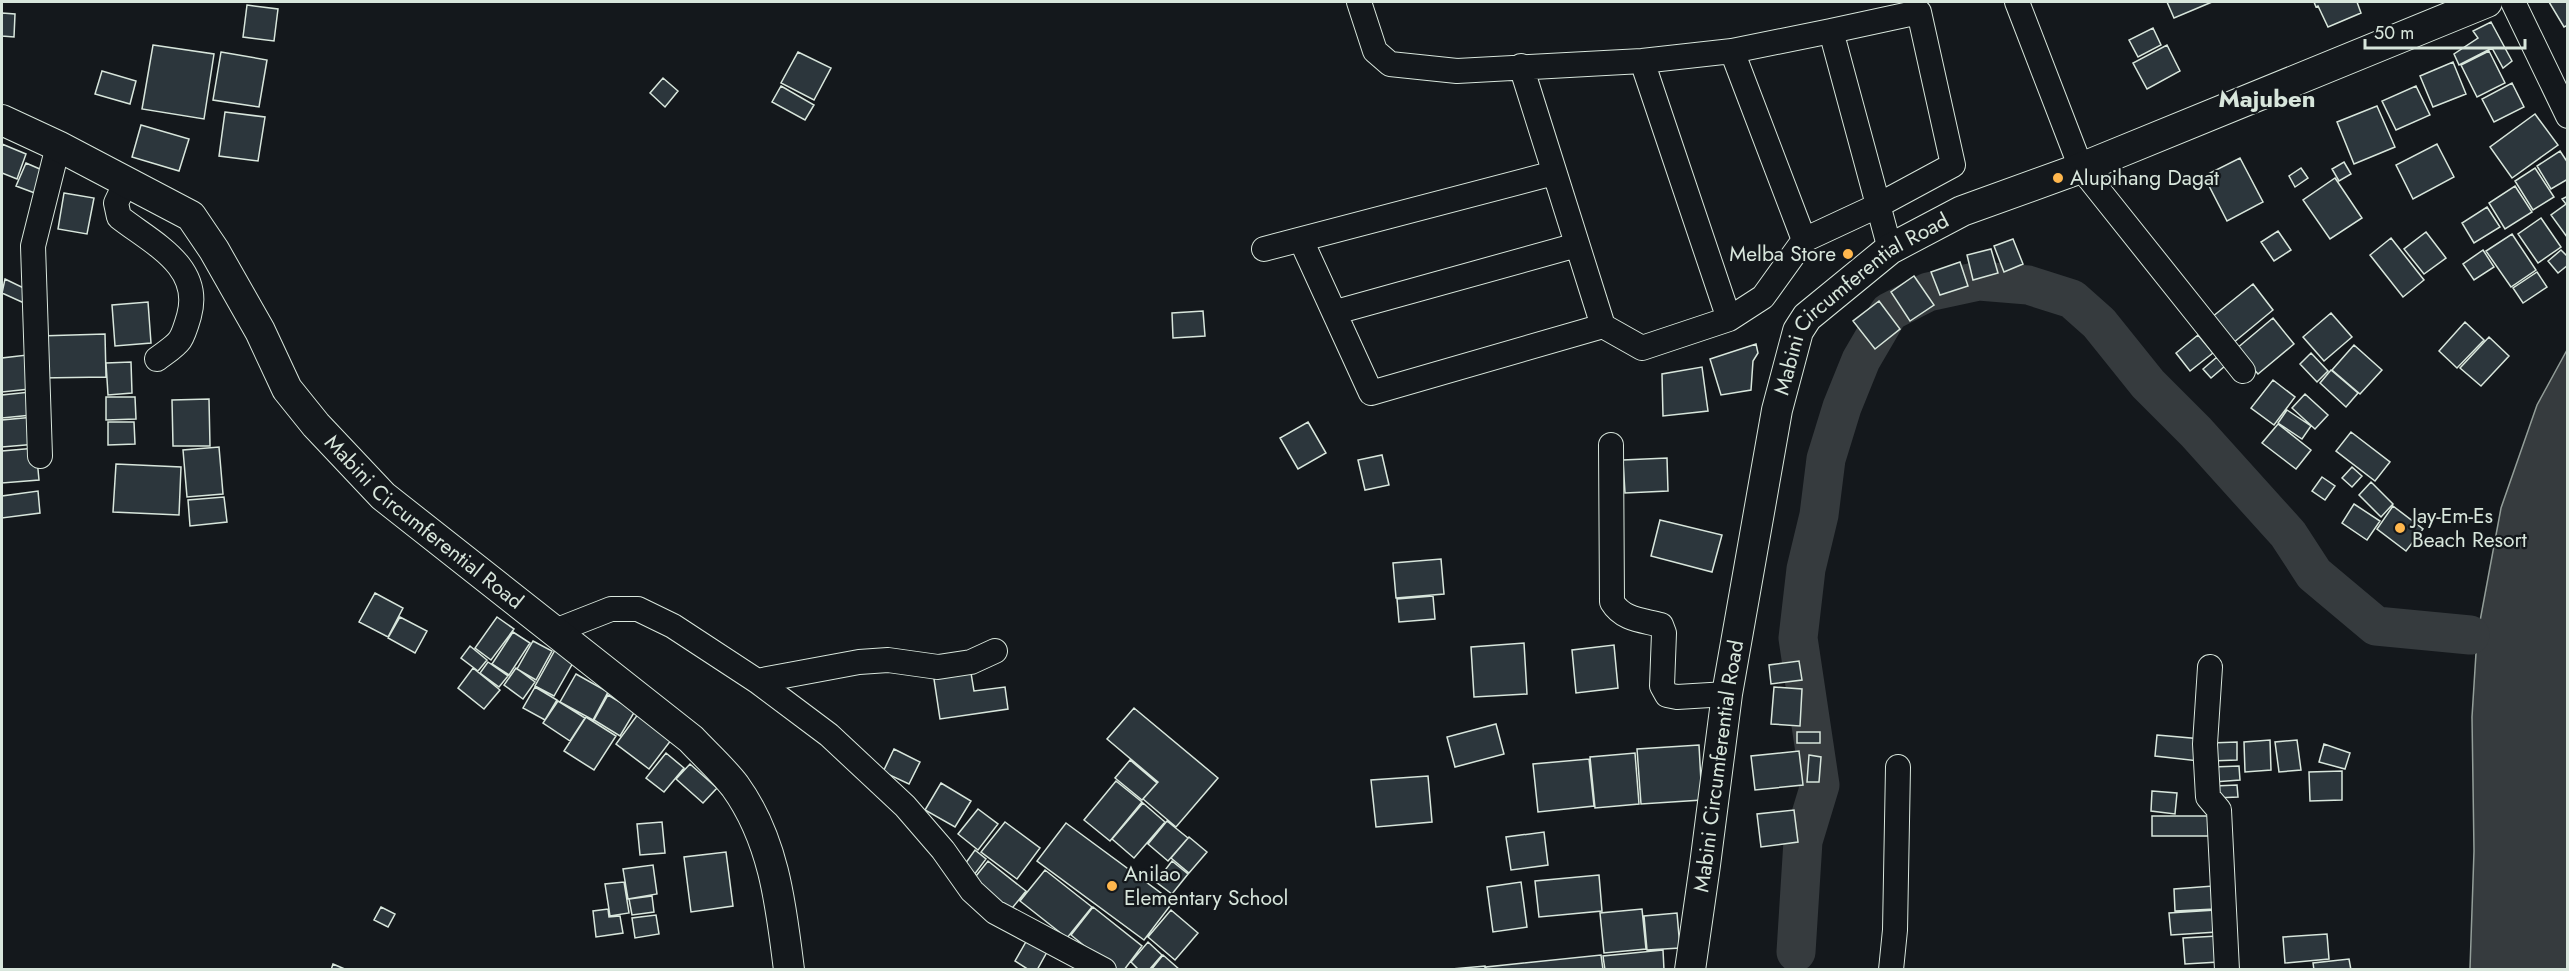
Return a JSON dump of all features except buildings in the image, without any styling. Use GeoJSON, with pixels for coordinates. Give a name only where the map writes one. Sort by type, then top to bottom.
{"type":"FeatureCollection","features":[{"type":"Feature","properties":{"kind":"main road","name":"Mabini Circumferential Road"},"geometry":{"type":"LineString","coordinates":[[1689,969],[1705,865],[1726,694],[1777,411],[1798,331],[1807,317],[1890,249],[1962,211],[2081,168],[2487,2]]}},
{"type":"Feature","properties":{"kind":"main road","name":"Mabini Circumferential Road"},"geometry":{"type":"LineString","coordinates":[[2,120],[58,146],[191,216],[214,250],[260,331],[287,389],[315,425],[383,496],[691,739],[734,786],[761,828],[779,892],[789,969]]}},
{"type":"Feature","properties":{"kind":"street"},"geometry":{"type":"LineString","coordinates":[[1359,2],[1375,51],[1390,64],[1457,71],[1521,66],[1642,61],[1731,51],[1831,31],[1917,7],[1953,165],[1877,206],[1804,240],[1762,297],[1729,319],[1642,348],[1603,326],[1521,66]]}},
{"type":"Feature","properties":{"kind":"street"},"geometry":{"type":"LineString","coordinates":[[2018,2],[2081,168],[2243,371]]}},
{"type":"Feature","properties":{"kind":"street"},"geometry":{"type":"LineString","coordinates":[[2513,2],[2568,116]]}},
{"type":"Feature","properties":{"kind":"street"},"geometry":{"type":"LineString","coordinates":[[1831,31],[1890,249]]}},
{"type":"Feature","properties":{"kind":"street"},"geometry":{"type":"LineString","coordinates":[[1731,51],[1804,240]]}},
{"type":"Feature","properties":{"kind":"street"},"geometry":{"type":"LineString","coordinates":[[1642,61],[1729,319]]}},
{"type":"Feature","properties":{"kind":"street"},"geometry":{"type":"LineString","coordinates":[[40,456],[33,246],[58,146]]}},
{"type":"Feature","properties":{"kind":"street"},"geometry":{"type":"LineString","coordinates":[[1264,249],[1554,173]]}},
{"type":"Feature","properties":{"kind":"street"},"geometry":{"type":"LineString","coordinates":[[126,182],[116,203],[119,217],[164,249],[185,273],[194,299],[183,339],[157,359]]}},
{"type":"Feature","properties":{"kind":"street"},"geometry":{"type":"LineString","coordinates":[[1301,240],[1371,393],[1603,326]]}},
{"type":"Feature","properties":{"kind":"street"},"geometry":{"type":"LineString","coordinates":[[1335,312],[1577,245]]}},
{"type":"Feature","properties":{"kind":"street"},"geometry":{"type":"LineString","coordinates":[[1611,445],[1612,602],[1617,611],[1626,616],[1661,625],[1664,633],[1662,686],[1667,695],[1677,697],[1726,694]]}},
{"type":"Feature","properties":{"kind":"street"},"geometry":{"type":"LineString","coordinates":[[555,631],[611,609],[638,609],[673,626],[757,681],[829,735],[905,806],[943,850],[972,891],[995,912],[1104,969]]}},
{"type":"Feature","properties":{"kind":"street"},"geometry":{"type":"LineString","coordinates":[[757,681],[859,662],[888,660],[938,667],[971,662],[995,651]]}},
{"type":"Feature","properties":{"kind":"street"},"geometry":{"type":"LineString","coordinates":[[2210,667],[2205,744],[2208,797],[2219,810],[2227,969]]}},
{"type":"Feature","properties":{"kind":"street"},"geometry":{"type":"LineString","coordinates":[[1891,969],[1895,930],[1898,767]]}},
{"type":"Feature","properties":{"kind":"shaded area"},"geometry":{"type":"Polygon","coordinates":[[[2567,350],[2567,969],[2470,969],[2474,851],[2472,717],[2477,637],[2501,508],[2537,405],[2567,350]]]}},
{"type":"Feature","properties":{"kind":"waterway"},"geometry":{"type":"LineString","coordinates":[[1796,952],[1803,841],[1820,785],[1798,638],[1806,569],[1819,515],[1826,459],[1842,407],[1861,360],[1889,312],[1928,292],[1979,281],[2028,285],[2072,299],[2099,323],[2148,384],[2196,432],[2288,534],[2314,574],[2376,626],[2470,635]]}},
{"type":"Feature","properties":{"kind":"place","name":"Alupihang Dagat"},"geometry":{"type":"Point","coordinates":[2058,178]}},
{"type":"Feature","properties":{"kind":"place","name":"Melba Store"},"geometry":{"type":"Point","coordinates":[1848,254]}},
{"type":"Feature","properties":{"kind":"place","name":"Jay-Em-Es Beach Resort"},"geometry":{"type":"Point","coordinates":[2400,528]}},
{"type":"Feature","properties":{"kind":"place","name":"Anilao Elementary School"},"geometry":{"type":"Point","coordinates":[1112,886]}},
{"type":"Feature","properties":{"kind":"district","name":"Majuben"},"geometry":{"type":"Point","coordinates":[2267,98]}}]}
